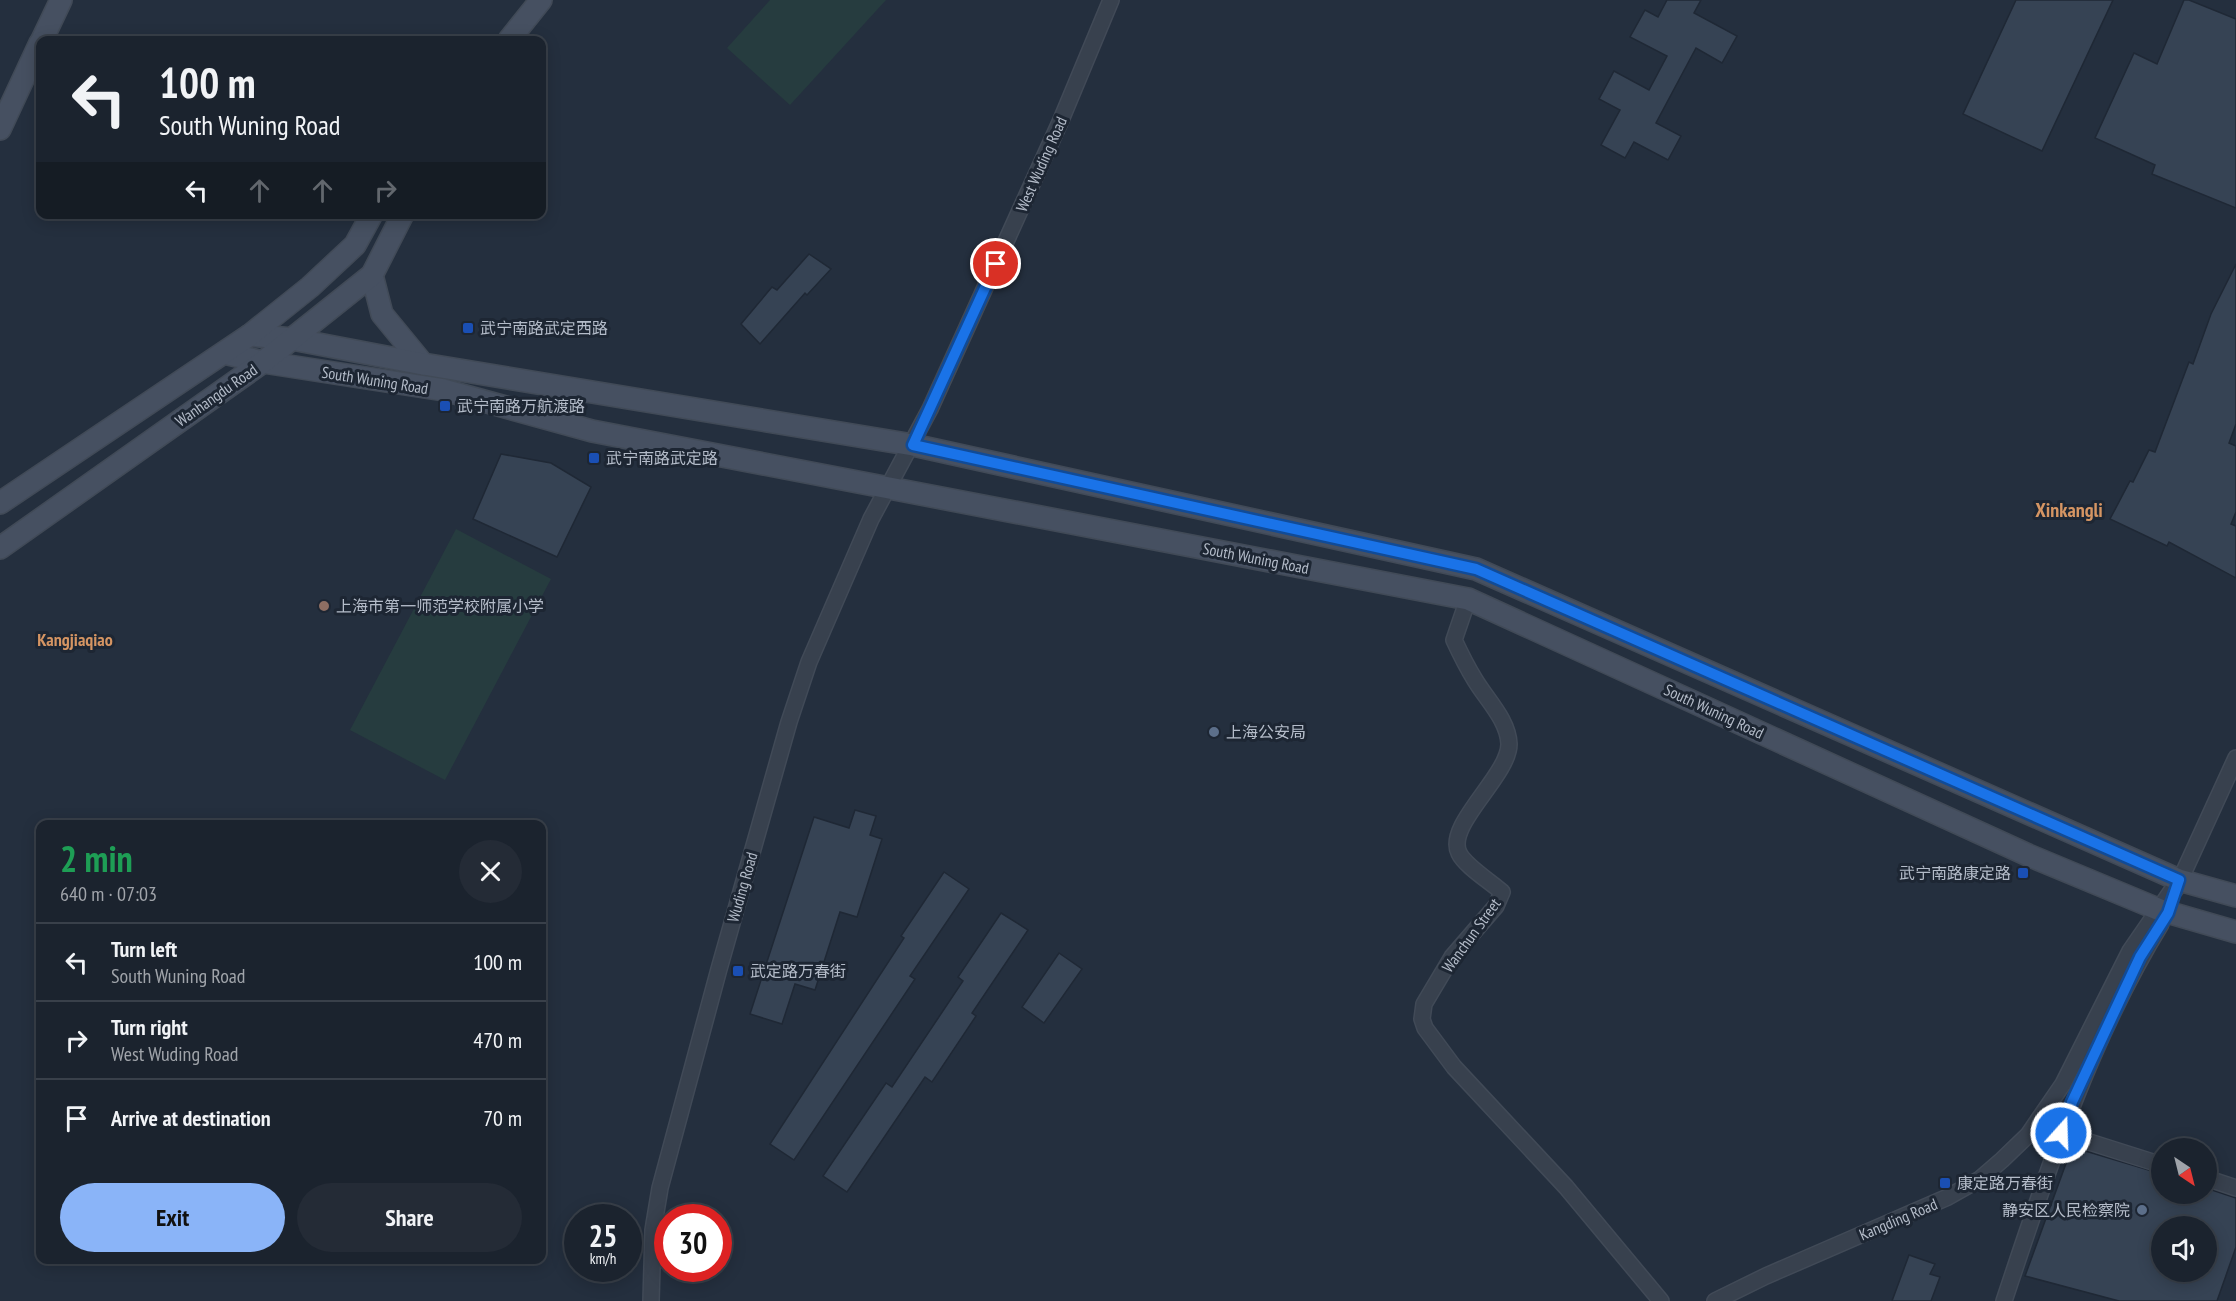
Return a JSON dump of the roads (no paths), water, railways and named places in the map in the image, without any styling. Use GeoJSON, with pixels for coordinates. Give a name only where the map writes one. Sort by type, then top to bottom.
{"type":"FeatureCollection","features":[{"type":"Feature","properties":{"kind":"main road"},"geometry":{"type":"LineString","coordinates":[[44,36],[61,0]]}},
{"type":"Feature","properties":{"kind":"main road"},"geometry":{"type":"LineString","coordinates":[[512,36],[541,0]]}},
{"type":"Feature","properties":{"kind":"main road"},"geometry":{"type":"LineString","coordinates":[[0,129],[36,53]]}},
{"type":"Feature","properties":{"kind":"main road","name":"Wanhangdu Road"},"geometry":{"type":"LineString","coordinates":[[0,503],[250,335],[310,287],[355,245],[369,219]]}},
{"type":"Feature","properties":{"kind":"main road","name":"Wanhangdu Road"},"geometry":{"type":"LineString","coordinates":[[0,548],[263,362],[372,275],[400,219]]}},
{"type":"Feature","properties":{"kind":"main road"},"geometry":{"type":"LineString","coordinates":[[372,275],[382,314],[423,364]]}},
{"type":"Feature","properties":{"kind":"main road","name":"South Wuning Road"},"geometry":{"type":"LineString","coordinates":[[250,335],[292,339],[423,364],[913,445],[1476,569],[2179,880],[2236,896]]}},
{"type":"Feature","properties":{"kind":"main road","name":"South Wuning Road"},"geometry":{"type":"LineString","coordinates":[[224,353],[263,362],[444,390],[592,431],[1468,599],[2028,855],[2164,911],[2236,932]]}},
{"type":"Feature","properties":{"kind":"street","name":"West Wuding Road"},"geometry":{"type":"LineString","coordinates":[[886,488],[913,445],[1061,120],[1111,0]]}},
{"type":"Feature","properties":{"kind":"street","name":"Wuding Road"},"geometry":{"type":"LineString","coordinates":[[651,1301],[653,1230],[660,1188],[789,722],[809,662],[838,592],[886,488]]}},
{"type":"Feature","properties":{"kind":"street","name":"Wanchun Street"},"geometry":{"type":"LineString","coordinates":[[1468,599],[1454,640],[1470,673],[1506,727],[1508,749],[1500,769],[1461,828],[1456,845],[1463,859],[1502,892],[1496,906],[1452,957],[1424,1004],[1422,1019],[1425,1028],[1454,1067],[1558,1179],[1661,1301]]}},
{"type":"Feature","properties":{"kind":"street","name":"Kangding Road"},"geometry":{"type":"LineString","coordinates":[[2004,1301],[2072,1102],[2236,758]]}},
{"type":"Feature","properties":{"kind":"street","name":"Kangding Road"},"geometry":{"type":"LineString","coordinates":[[1715,1301],[1766,1276],[1948,1197],[1980,1179],[2002,1160],[2028,1135],[2063,1084],[2130,951],[2164,911]]}},
{"type":"Feature","properties":{"kind":"street"},"geometry":{"type":"LineString","coordinates":[[2061,1133],[2151,1161]]}},
{"type":"Feature","properties":{"kind":"street"},"geometry":{"type":"LineString","coordinates":[[2217,1182],[2236,1188]]}},
{"type":"Feature","properties":{"kind":"place","name":"武宁南路武定西路"},"geometry":{"type":"Point","coordinates":[468,328]}},
{"type":"Feature","properties":{"kind":"place","name":"武宁南路万航渡路"},"geometry":{"type":"Point","coordinates":[445,406]}},
{"type":"Feature","properties":{"kind":"place","name":"武宁南路武定路"},"geometry":{"type":"Point","coordinates":[594,458]}},
{"type":"Feature","properties":{"kind":"place","name":"上海市第一师范学校附属小学"},"geometry":{"type":"Point","coordinates":[324,606]}},
{"type":"Feature","properties":{"kind":"place","name":"上海公安局"},"geometry":{"type":"Point","coordinates":[1214,732]}},
{"type":"Feature","properties":{"kind":"place","name":"武宁南路康定路"},"geometry":{"type":"Point","coordinates":[2023,873]}},
{"type":"Feature","properties":{"kind":"place","name":"武定路万春街"},"geometry":{"type":"Point","coordinates":[738,971]}},
{"type":"Feature","properties":{"kind":"place","name":"康定路万春街"},"geometry":{"type":"Point","coordinates":[1945,1183]}},
{"type":"Feature","properties":{"kind":"place","name":"静安区人民检察院"},"geometry":{"type":"Point","coordinates":[2142,1210]}},
{"type":"Feature","properties":{"kind":"district","name":"Xinkangli"},"geometry":{"type":"Point","coordinates":[2069,510]}},
{"type":"Feature","properties":{"kind":"district","name":"Kangjiaqiao"},"geometry":{"type":"Point","coordinates":[75,640]}}]}
